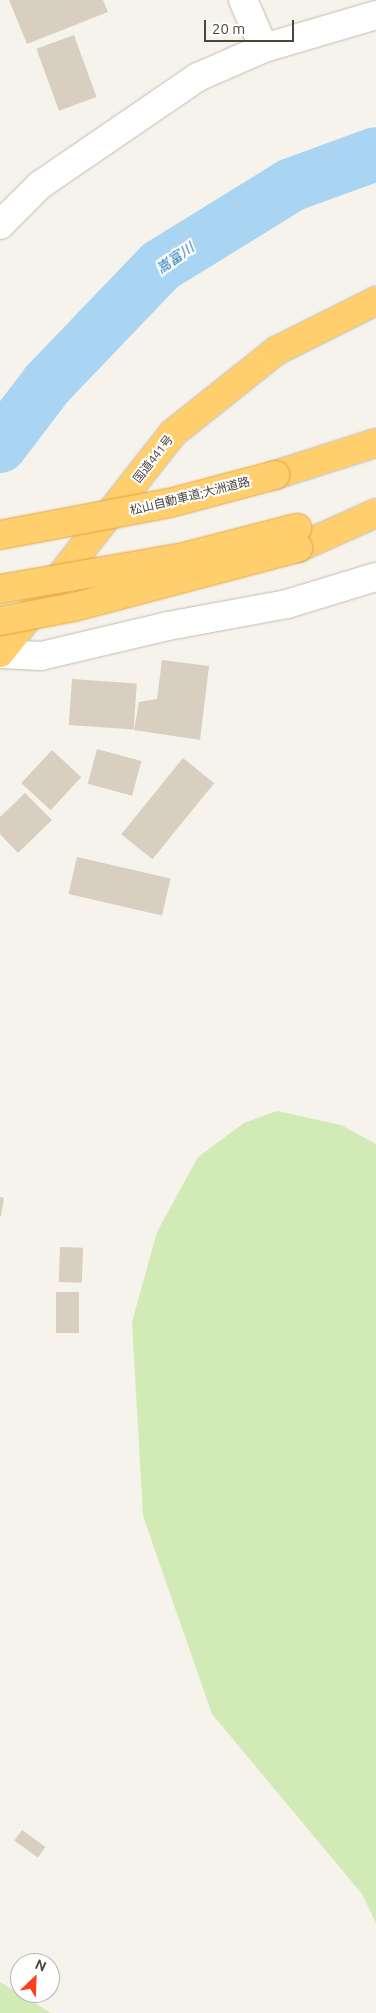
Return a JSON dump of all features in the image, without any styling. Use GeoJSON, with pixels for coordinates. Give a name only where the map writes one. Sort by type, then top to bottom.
{"type":"FeatureCollection","features":[{"type":"Feature","properties":{"kind":"highway","name":"国道441号"},"geometry":{"type":"LineString","coordinates":[[0,654],[173,433],[276,351],[376,300]]}},
{"type":"Feature","properties":{"kind":"highway","name":"松山自動車道;大洲道路"},"geometry":{"type":"LineString","coordinates":[[0,535],[64,525],[170,503],[275,475],[376,443]]}},
{"type":"Feature","properties":{"kind":"highway"},"geometry":{"type":"LineString","coordinates":[[0,589],[298,538],[376,503]]}},
{"type":"Feature","properties":{"kind":"highway"},"geometry":{"type":"LineString","coordinates":[[0,621],[74,606],[376,513]]}},
{"type":"Feature","properties":{"kind":"highway"},"geometry":{"type":"LineString","coordinates":[[0,521],[64,525]]}},
{"type":"Feature","properties":{"kind":"street"},"geometry":{"type":"LineString","coordinates":[[243,0],[264,48]]}},
{"type":"Feature","properties":{"kind":"street"},"geometry":{"type":"LineString","coordinates":[[0,225],[40,185],[124,125],[198,77],[264,48],[376,14]]}},
{"type":"Feature","properties":{"kind":"street"},"geometry":{"type":"LineString","coordinates":[[0,654],[41,656],[168,626],[287,604],[376,577]]}},
{"type":"Feature","properties":{"kind":"green space"},"geometry":{"type":"Polygon","coordinates":[[[277,1111],[341,1125],[376,1144],[376,1923],[362,1894],[212,1714],[143,1516],[132,1322],[157,1232],[198,1157],[244,1123],[277,1111]]]}},
{"type":"Feature","properties":{"kind":"green space"},"geometry":{"type":"Polygon","coordinates":[[[0,1982],[10,1988],[10,2003],[35,2003],[51,2013],[0,2013],[0,1982]]]}},
{"type":"Feature","properties":{"kind":"building"},"geometry":{"type":"Polygon","coordinates":[[[9,0],[103,0],[108,12],[27,44],[9,0]]]}},
{"type":"Feature","properties":{"kind":"building"},"geometry":{"type":"Polygon","coordinates":[[[74,35],[97,97],[59,111],[36,49],[74,35]]]}},
{"type":"Feature","properties":{"kind":"building"},"geometry":{"type":"Polygon","coordinates":[[[162,660],[209,666],[200,740],[134,730],[139,702],[157,699],[162,660]]]}},
{"type":"Feature","properties":{"kind":"building"},"geometry":{"type":"Polygon","coordinates":[[[72,679],[137,684],[134,729],[69,725],[72,679]]]}},
{"type":"Feature","properties":{"kind":"building"},"geometry":{"type":"Polygon","coordinates":[[[97,749],[141,761],[132,796],[88,784],[97,749]]]}},
{"type":"Feature","properties":{"kind":"building"},"geometry":{"type":"Polygon","coordinates":[[[52,750],[81,777],[51,810],[21,783],[52,750]]]}},
{"type":"Feature","properties":{"kind":"building"},"geometry":{"type":"Polygon","coordinates":[[[183,758],[214,783],[152,859],[121,834],[183,758]]]}},
{"type":"Feature","properties":{"kind":"building"},"geometry":{"type":"Polygon","coordinates":[[[25,793],[52,820],[18,853],[0,834],[0,817],[25,793]]]}},
{"type":"Feature","properties":{"kind":"building"},"geometry":{"type":"Polygon","coordinates":[[[77,857],[171,879],[162,916],[68,894],[77,857]]]}},
{"type":"Feature","properties":{"kind":"building"},"geometry":{"type":"Polygon","coordinates":[[[0,1197],[4,1198],[1,1216],[0,1216],[0,1197]]]}},
{"type":"Feature","properties":{"kind":"building"},"geometry":{"type":"Polygon","coordinates":[[[60,1247],[83,1248],[82,1283],[59,1282],[60,1247]]]}},
{"type":"Feature","properties":{"kind":"building"},"geometry":{"type":"Polygon","coordinates":[[[56,1292],[79,1292],[79,1333],[56,1333],[56,1292]]]}},
{"type":"Feature","properties":{"kind":"building"},"geometry":{"type":"Polygon","coordinates":[[[22,1830],[45,1847],[38,1858],[14,1841],[22,1830]]]}},
{"type":"Feature","properties":{"kind":"waterway","name":"嵩富川"},"geometry":{"type":"LineString","coordinates":[[0,446],[47,384],[160,266],[291,185],[376,154]]}}]}
